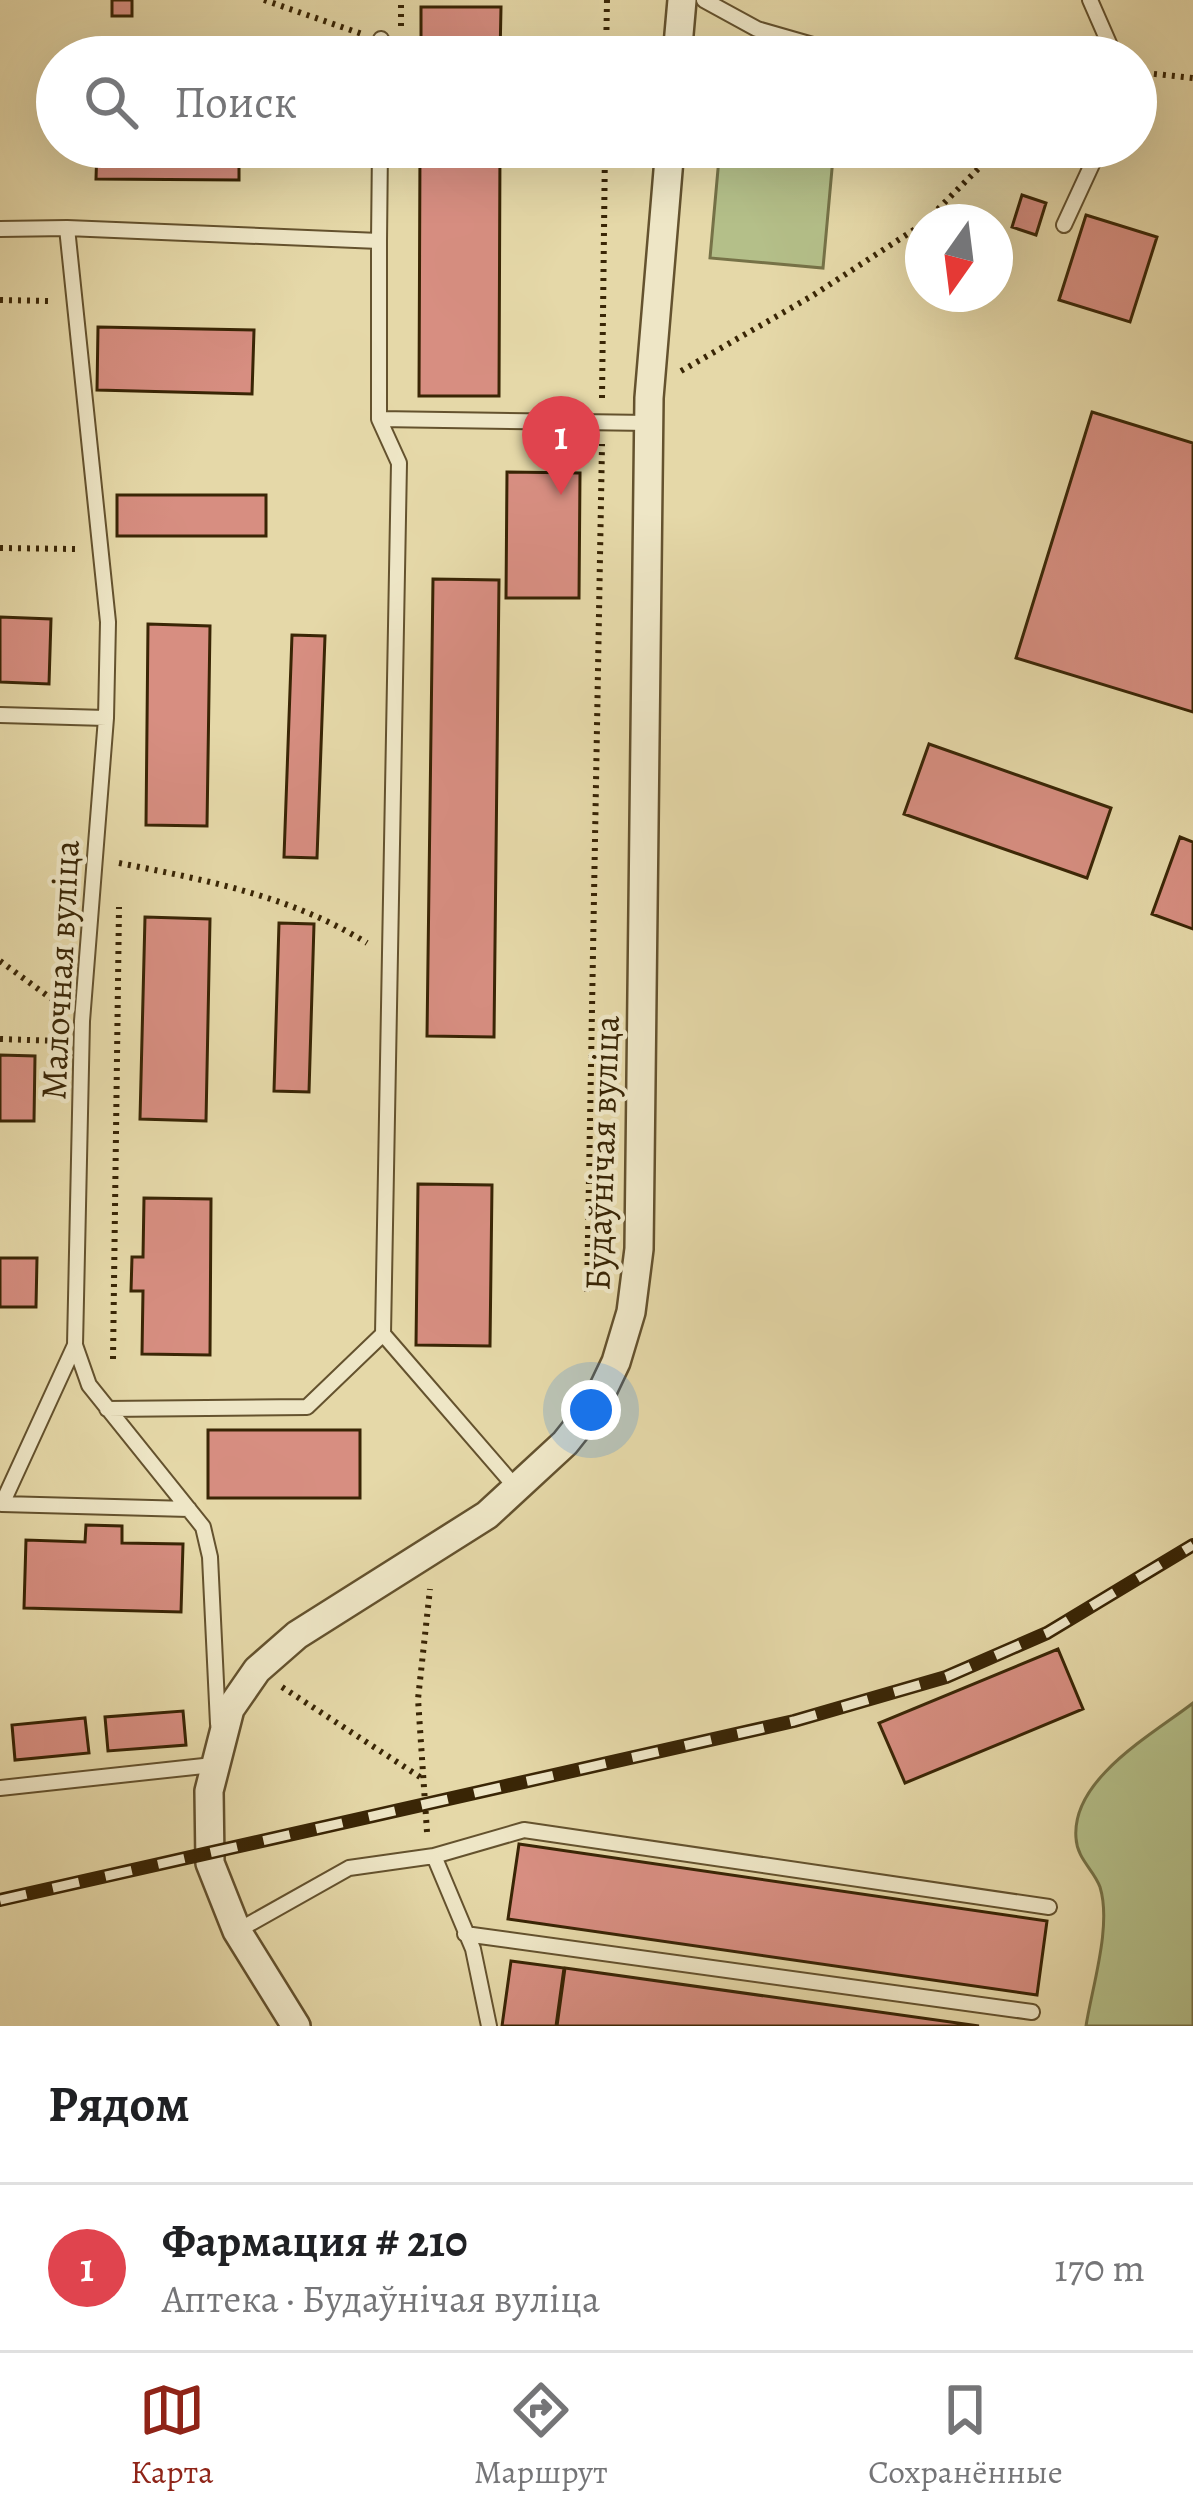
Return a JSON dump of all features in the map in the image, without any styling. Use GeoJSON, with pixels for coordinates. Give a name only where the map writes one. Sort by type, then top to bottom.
{"type":"FeatureCollection","features":[{"type":"Feature","properties":{"kind":"street"},"geometry":{"type":"LineString","coordinates":[[679,36],[682,0]]}},
{"type":"Feature","properties":{"kind":"street","name":"Будаўнічая вуліца"},"geometry":{"type":"LineString","coordinates":[[298,2026],[237,1931],[208,1854],[216,1753],[230,1709],[257,1670],[328,1613],[435,1550],[518,1490],[596,1404],[631,1312],[639,1249],[649,411],[668,168]]}},
{"type":"Feature","properties":{"kind":"lane"},"geometry":{"type":"LineString","coordinates":[[704,0],[757,29],[780,36]]}},
{"type":"Feature","properties":{"kind":"lane"},"geometry":{"type":"LineString","coordinates":[[1090,0],[1106,36]]}},
{"type":"Feature","properties":{"kind":"lane"},"geometry":{"type":"LineString","coordinates":[[380,168],[379,419],[399,463],[383,1334],[518,1490]]}},
{"type":"Feature","properties":{"kind":"lane"},"geometry":{"type":"LineString","coordinates":[[1064,225],[1090,168]]}},
{"type":"Feature","properties":{"kind":"lane","name":"Малочная вуліца"},"geometry":{"type":"LineString","coordinates":[[67,228],[103,549],[106,718],[82,1021],[75,1346],[89,1385],[203,1527],[210,1557],[216,1753]]}},
{"type":"Feature","properties":{"kind":"lane"},"geometry":{"type":"LineString","coordinates":[[0,229],[380,241]]}},
{"type":"Feature","properties":{"kind":"lane"},"geometry":{"type":"LineString","coordinates":[[379,419],[602,423],[649,411]]}},
{"type":"Feature","properties":{"kind":"lane"},"geometry":{"type":"LineString","coordinates":[[0,715],[106,718]]}},
{"type":"Feature","properties":{"kind":"lane"},"geometry":{"type":"LineString","coordinates":[[106,1409],[307,1407],[383,1334]]}},
{"type":"Feature","properties":{"kind":"lane"},"geometry":{"type":"LineString","coordinates":[[75,1346],[1,1507],[189,1509]]}},
{"type":"Feature","properties":{"kind":"lane"},"geometry":{"type":"LineString","coordinates":[[0,1788],[216,1753]]}},
{"type":"Feature","properties":{"kind":"lane"},"geometry":{"type":"LineString","coordinates":[[237,1931],[349,1868],[434,1856],[524,1830],[1049,1907]]}},
{"type":"Feature","properties":{"kind":"lane"},"geometry":{"type":"LineString","coordinates":[[434,1856],[466,1934],[489,2026]]}},
{"type":"Feature","properties":{"kind":"lane"},"geometry":{"type":"LineString","coordinates":[[466,1934],[1032,2012]]}},
{"type":"Feature","properties":{"kind":"path"},"geometry":{"type":"LineString","coordinates":[[264,0],[372,36]]}},
{"type":"Feature","properties":{"kind":"path"},"geometry":{"type":"LineString","coordinates":[[606,36],[607,0]]}},
{"type":"Feature","properties":{"kind":"path"},"geometry":{"type":"LineString","coordinates":[[1157,74],[1193,78]]}},
{"type":"Feature","properties":{"kind":"path"},"geometry":{"type":"LineString","coordinates":[[587,1292],[605,168]]}},
{"type":"Feature","properties":{"kind":"path"},"geometry":{"type":"LineString","coordinates":[[943,204],[979,168]]}},
{"type":"Feature","properties":{"kind":"path"},"geometry":{"type":"LineString","coordinates":[[649,411],[694,360],[812,296],[905,235]]}},
{"type":"Feature","properties":{"kind":"path"},"geometry":{"type":"LineString","coordinates":[[0,301],[72,301]]}},
{"type":"Feature","properties":{"kind":"path"},"geometry":{"type":"LineString","coordinates":[[0,548],[103,549]]}},
{"type":"Feature","properties":{"kind":"path"},"geometry":{"type":"LineString","coordinates":[[113,1359],[119,840]]}},
{"type":"Feature","properties":{"kind":"path"},"geometry":{"type":"LineString","coordinates":[[119,863],[275,898],[330,920],[390,957]]}},
{"type":"Feature","properties":{"kind":"path"},"geometry":{"type":"LineString","coordinates":[[0,961],[82,1021]]}},
{"type":"Feature","properties":{"kind":"path"},"geometry":{"type":"LineString","coordinates":[[0,1039],[81,1042]]}},
{"type":"Feature","properties":{"kind":"path"},"geometry":{"type":"LineString","coordinates":[[434,1856],[420,1777],[418,1699],[435,1550]]}},
{"type":"Feature","properties":{"kind":"path"},"geometry":{"type":"LineString","coordinates":[[257,1670],[420,1777]]}},
{"type":"Feature","properties":{"kind":"green space"},"geometry":{"type":"Polygon","coordinates":[[[718,168],[832,168],[823,268],[710,258],[718,168]]]}},
{"type":"Feature","properties":{"kind":"green space"},"geometry":{"type":"Polygon","coordinates":[[[1193,1703],[1193,2026],[1086,2026],[1104,1920],[1100,1887],[1077,1845],[1078,1817],[1087,1796],[1118,1760],[1193,1703]]]}},
{"type":"Feature","properties":{"kind":"building"},"geometry":{"type":"Polygon","coordinates":[[[112,0],[132,0],[132,16],[112,16],[112,0]]]}},
{"type":"Feature","properties":{"kind":"building"},"geometry":{"type":"Polygon","coordinates":[[[421,7],[501,7],[500,36],[421,36],[421,7]]]}},
{"type":"Feature","properties":{"kind":"building"},"geometry":{"type":"Polygon","coordinates":[[[96,168],[239,168],[239,180],[96,179],[96,168]]]}},
{"type":"Feature","properties":{"kind":"building"},"geometry":{"type":"Polygon","coordinates":[[[420,168],[500,168],[499,396],[419,396],[420,168]]]}},
{"type":"Feature","properties":{"kind":"building"},"geometry":{"type":"Polygon","coordinates":[[[1022,195],[1046,203],[1036,235],[1013,224],[1022,195]]]}},
{"type":"Feature","properties":{"kind":"building"},"geometry":{"type":"Polygon","coordinates":[[[1086,215],[1157,237],[1130,322],[1059,300],[1086,215]]]}},
{"type":"Feature","properties":{"kind":"building"},"geometry":{"type":"Polygon","coordinates":[[[98,327],[254,330],[252,394],[97,390],[98,327]]]}},
{"type":"Feature","properties":{"kind":"building"},"geometry":{"type":"Polygon","coordinates":[[[1092,412],[1193,443],[1193,712],[1016,658],[1092,412]]]}},
{"type":"Feature","properties":{"kind":"building"},"geometry":{"type":"Polygon","coordinates":[[[507,472],[580,473],[579,598],[506,598],[507,472]]]}},
{"type":"Feature","properties":{"kind":"building"},"geometry":{"type":"Polygon","coordinates":[[[117,495],[266,495],[266,536],[117,536],[117,495]]]}},
{"type":"Feature","properties":{"kind":"building"},"geometry":{"type":"Polygon","coordinates":[[[433,579],[499,580],[494,1037],[427,1036],[433,579]]]}},
{"type":"Feature","properties":{"kind":"building"},"geometry":{"type":"Polygon","coordinates":[[[0,617],[51,619],[49,684],[0,682],[0,617]]]}},
{"type":"Feature","properties":{"kind":"building"},"geometry":{"type":"Polygon","coordinates":[[[148,624],[210,626],[207,826],[146,825],[148,624]]]}},
{"type":"Feature","properties":{"kind":"building"},"geometry":{"type":"Polygon","coordinates":[[[292,635],[325,636],[317,858],[284,857],[292,635]]]}},
{"type":"Feature","properties":{"kind":"building"},"geometry":{"type":"Polygon","coordinates":[[[929,744],[1111,808],[1087,878],[904,814],[929,744]]]}},
{"type":"Feature","properties":{"kind":"building"},"geometry":{"type":"Polygon","coordinates":[[[1180,837],[1193,842],[1193,929],[1152,914],[1180,837]]]}},
{"type":"Feature","properties":{"kind":"building"},"geometry":{"type":"Polygon","coordinates":[[[145,917],[210,919],[206,1121],[140,1119],[145,917]]]}},
{"type":"Feature","properties":{"kind":"building"},"geometry":{"type":"Polygon","coordinates":[[[279,923],[314,924],[309,1092],[274,1091],[279,923]]]}},
{"type":"Feature","properties":{"kind":"building"},"geometry":{"type":"Polygon","coordinates":[[[0,1055],[35,1056],[34,1121],[0,1121],[0,1055]]]}},
{"type":"Feature","properties":{"kind":"building"},"geometry":{"type":"Polygon","coordinates":[[[418,1184],[492,1185],[490,1346],[416,1345],[418,1184]]]}},
{"type":"Feature","properties":{"kind":"building"},"geometry":{"type":"Polygon","coordinates":[[[144,1198],[211,1199],[210,1355],[142,1354],[143,1291],[131,1291],[132,1257],[143,1257],[144,1198]]]}},
{"type":"Feature","properties":{"kind":"building"},"geometry":{"type":"Polygon","coordinates":[[[0,1258],[37,1258],[36,1307],[0,1307],[0,1258]]]}},
{"type":"Feature","properties":{"kind":"building"},"geometry":{"type":"Polygon","coordinates":[[[208,1430],[360,1430],[360,1498],[208,1498],[208,1430]]]}},
{"type":"Feature","properties":{"kind":"building"},"geometry":{"type":"Polygon","coordinates":[[[86,1525],[122,1526],[122,1543],[183,1544],[181,1612],[24,1608],[26,1540],[85,1542],[86,1525]]]}},
{"type":"Feature","properties":{"kind":"building"},"geometry":{"type":"Polygon","coordinates":[[[1058,1649],[1083,1709],[905,1783],[879,1723],[1058,1649]]]}},
{"type":"Feature","properties":{"kind":"building"},"geometry":{"type":"Polygon","coordinates":[[[183,1711],[186,1745],[108,1751],[105,1717],[183,1711]]]}},
{"type":"Feature","properties":{"kind":"building"},"geometry":{"type":"Polygon","coordinates":[[[85,1718],[89,1753],[15,1760],[12,1725],[85,1718]]]}},
{"type":"Feature","properties":{"kind":"building"},"geometry":{"type":"Polygon","coordinates":[[[519,1844],[1047,1921],[1037,1995],[508,1919],[519,1844]]]}},
{"type":"Feature","properties":{"kind":"building"},"geometry":{"type":"Polygon","coordinates":[[[511,1961],[564,1968],[556,2026],[502,2026],[511,1961]]]}},
{"type":"Feature","properties":{"kind":"building"},"geometry":{"type":"Polygon","coordinates":[[[565,1968],[979,2026],[557,2026],[565,1968]]]}},
{"type":"Feature","properties":{"kind":"railway"},"geometry":{"type":"LineString","coordinates":[[0,1900],[794,1721],[946,1677],[1047,1633],[1193,1545]]}},
{"type":"Feature","properties":{"kind":"place","name":"Фармация # 210"},"geometry":{"type":"Point","coordinates":[561,495]}}]}
